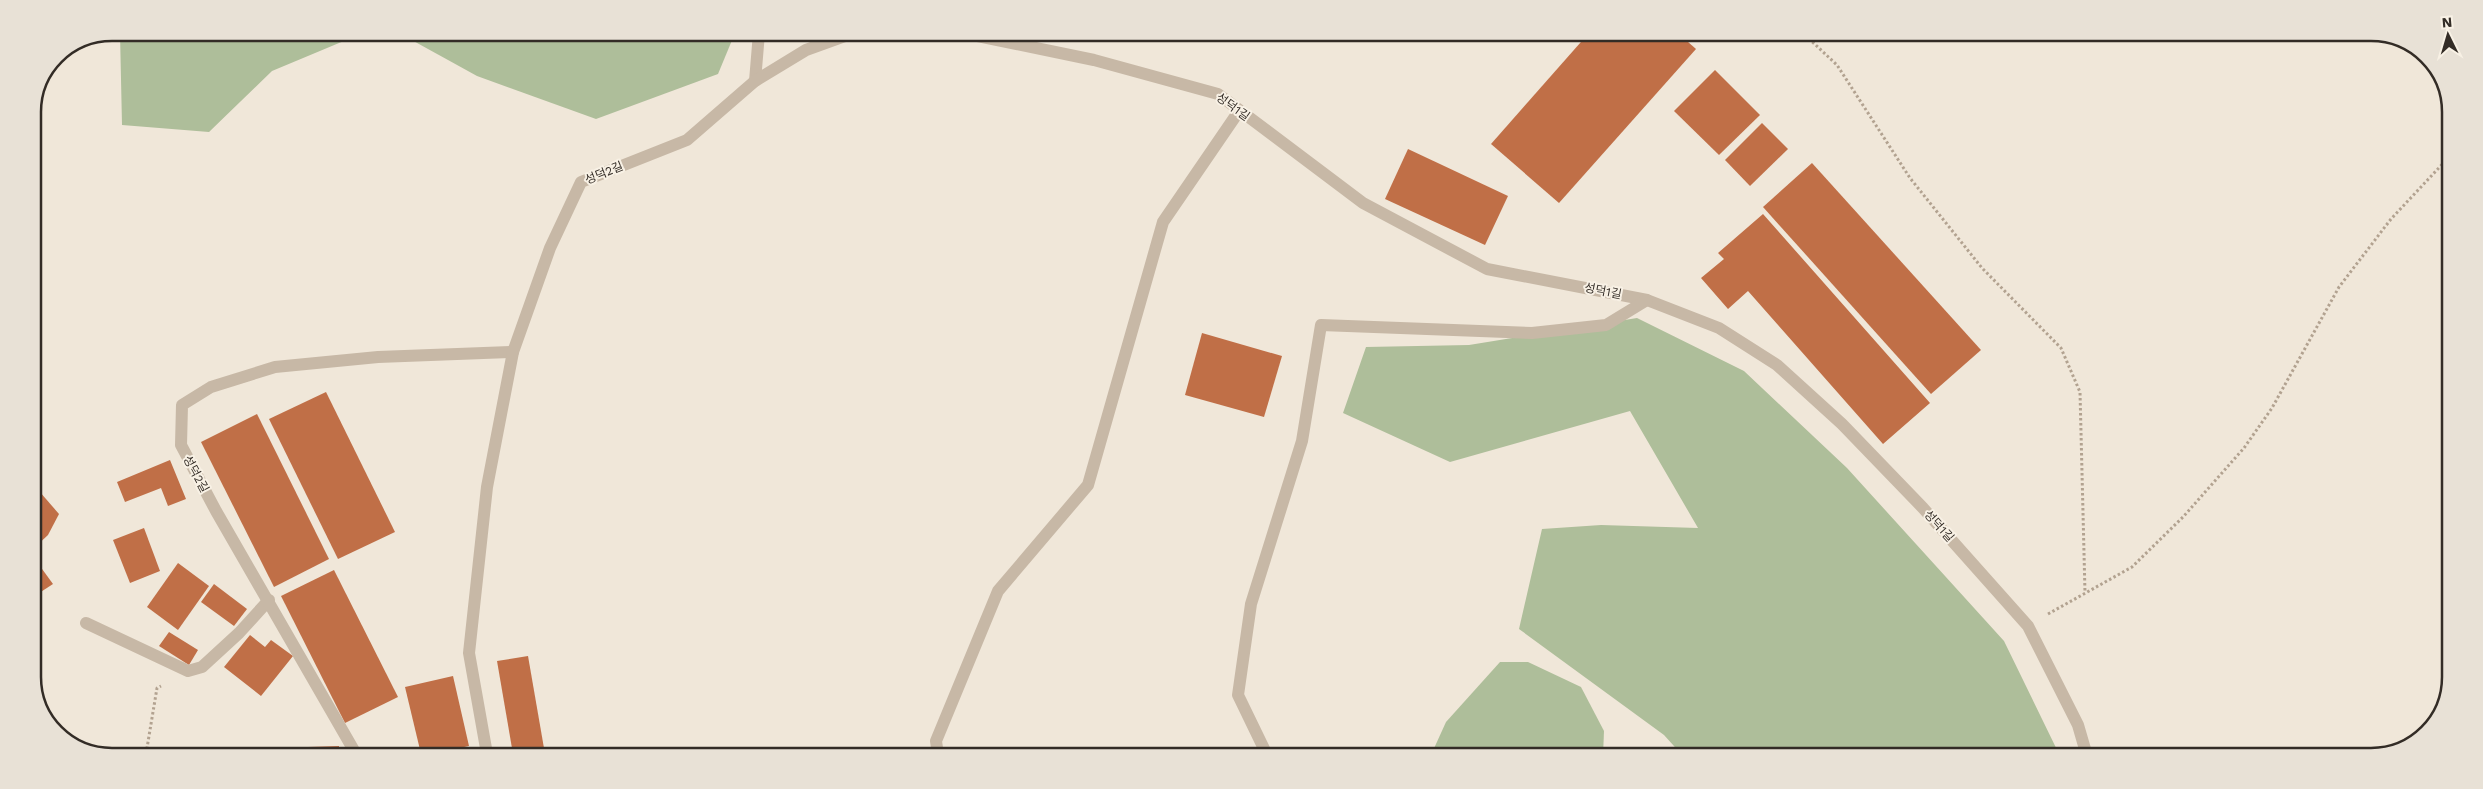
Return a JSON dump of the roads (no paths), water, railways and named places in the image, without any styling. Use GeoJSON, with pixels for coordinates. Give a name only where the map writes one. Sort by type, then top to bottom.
{"type":"FeatureCollection","features":[{"type":"Feature","properties":{"kind":"street"},"geometry":{"type":"LineString","coordinates":[[755,81],[758,41]]}},
{"type":"Feature","properties":{"kind":"street","name":"성덕2길"},"geometry":{"type":"LineString","coordinates":[[486,748],[469,653],[487,487],[513,352],[550,248],[581,182],[687,140],[755,81],[806,50],[831,41]]}},
{"type":"Feature","properties":{"kind":"street","name":"성덕1길"},"geometry":{"type":"LineString","coordinates":[[1002,41],[1094,60],[1218,94],[1363,203],[1487,269],[1647,300],[1719,328],[1778,365],[1842,424],[1924,508],[2028,626],[2078,725],[2085,748]]}},
{"type":"Feature","properties":{"kind":"street"},"geometry":{"type":"LineString","coordinates":[[937,748],[936,741],[998,591],[1088,485],[1163,222],[1240,111]]}},
{"type":"Feature","properties":{"kind":"street"},"geometry":{"type":"LineString","coordinates":[[1264,748],[1238,695],[1251,604],[1302,441],[1321,325],[1532,333],[1606,325],[1647,300]]}},
{"type":"Feature","properties":{"kind":"street","name":"성덕2길"},"geometry":{"type":"LineString","coordinates":[[353,748],[216,511],[181,444],[182,405],[211,387],[275,367],[378,357],[513,352]]}},
{"type":"Feature","properties":{"kind":"street"},"geometry":{"type":"LineString","coordinates":[[86,623],[188,671],[202,667],[269,600]]}}]}
